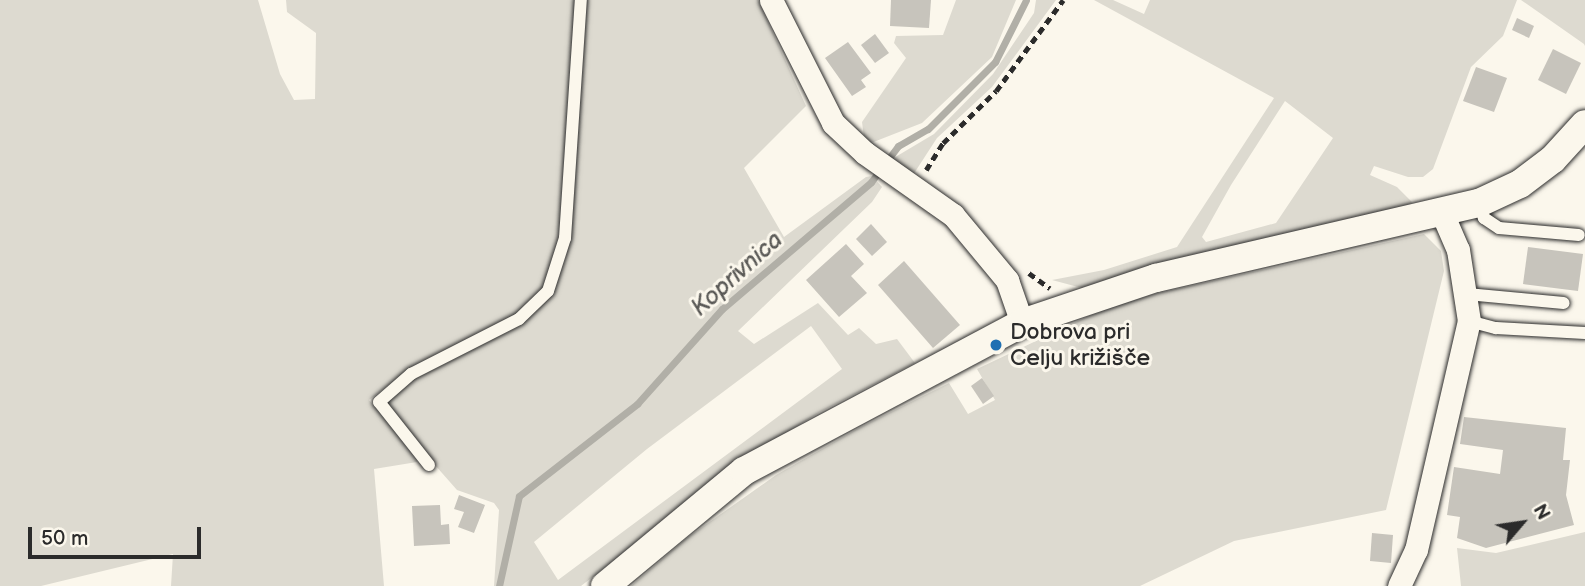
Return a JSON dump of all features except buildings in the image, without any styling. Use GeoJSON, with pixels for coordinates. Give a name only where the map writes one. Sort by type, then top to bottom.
{"type":"FeatureCollection","features":[{"type":"Feature","properties":{"kind":"street"},"geometry":{"type":"LineString","coordinates":[[771,0],[826,111],[866,153],[953,215],[985,249],[1007,280],[1023,323]]}},
{"type":"Feature","properties":{"kind":"street"},"geometry":{"type":"LineString","coordinates":[[605,586],[744,471],[1023,323],[1156,278],[1479,203],[1520,184],[1553,159],[1585,124]]}},
{"type":"Feature","properties":{"kind":"street"},"geometry":{"type":"LineString","coordinates":[[1399,586],[1416,550],[1469,321],[1467,294],[1458,250],[1442,213]]}},
{"type":"Feature","properties":{"kind":"lane"},"geometry":{"type":"LineString","coordinates":[[429,466],[379,402],[411,374],[519,319],[548,291],[565,238],[581,0]]}},
{"type":"Feature","properties":{"kind":"lane"},"geometry":{"type":"LineString","coordinates":[[1479,203],[1484,218],[1499,228],[1579,235]]}},
{"type":"Feature","properties":{"kind":"lane"},"geometry":{"type":"LineString","coordinates":[[1467,294],[1564,303]]}},
{"type":"Feature","properties":{"kind":"lane"},"geometry":{"type":"LineString","coordinates":[[1469,321],[1496,328],[1585,333]]}},
{"type":"Feature","properties":{"kind":"path"},"geometry":{"type":"LineString","coordinates":[[914,186],[943,144],[996,91],[1063,0]]}},
{"type":"Feature","properties":{"kind":"shaded area"},"geometry":{"type":"Polygon","coordinates":[[[0,0],[258,0],[280,74],[294,100],[315,99],[316,33],[287,12],[286,0],[576,0],[564,195],[554,267],[545,288],[517,314],[411,368],[369,400],[416,455],[417,462],[374,469],[384,586],[171,586],[173,554],[41,586],[0,586],[0,0]]]}},
{"type":"Feature","properties":{"kind":"shaded area"},"geometry":{"type":"Polygon","coordinates":[[[585,0],[758,0],[806,106],[744,168],[784,237],[866,177],[872,176],[882,187],[872,202],[738,331],[754,344],[818,303],[848,335],[859,328],[876,344],[897,339],[915,363],[820,412],[744,459],[581,586],[494,586],[499,510],[494,503],[457,490],[397,422],[387,403],[400,386],[526,319],[552,294],[566,257],[570,232],[585,0]],[[811,326],[647,449],[534,542],[558,580],[842,369],[811,326]]]}},
{"type":"Feature","properties":{"kind":"shaded area"},"geometry":{"type":"Polygon","coordinates":[[[956,0],[1016,0],[992,57],[922,123],[871,143],[864,137],[862,122],[906,58],[894,43],[896,36],[943,35],[956,0]]]}},
{"type":"Feature","properties":{"kind":"shaded area"},"geometry":{"type":"Polygon","coordinates":[[[1036,0],[1056,0],[992,87],[937,138],[913,175],[892,159],[934,134],[993,74],[1034,13],[1036,0]]]}},
{"type":"Feature","properties":{"kind":"shaded area"},"geometry":{"type":"Polygon","coordinates":[[[1094,0],[1113,0],[1144,14],[1150,0],[1517,0],[1503,36],[1471,67],[1433,169],[1423,177],[1408,177],[1374,166],[1370,175],[1397,187],[1412,202],[1405,210],[1206,252],[1082,288],[1052,280],[1104,270],[1177,247],[1274,98],[1094,0]],[[1285,101],[1231,185],[1202,237],[1206,242],[1276,223],[1333,138],[1285,101]]]}},
{"type":"Feature","properties":{"kind":"shaded area"},"geometry":{"type":"Polygon","coordinates":[[[1521,0],[1585,0],[1585,46],[1584,44],[1521,0]]]}},
{"type":"Feature","properties":{"kind":"shaded area"},"geometry":{"type":"Polygon","coordinates":[[[1424,234],[1441,251],[1444,271],[1386,510],[1234,541],[1140,586],[631,586],[687,538],[776,475],[859,428],[949,383],[968,414],[995,400],[977,369],[1101,310],[1154,294],[1424,234]]]}},
{"type":"Feature","properties":{"kind":"shaded area"},"geometry":{"type":"Polygon","coordinates":[[[1585,532],[1585,586],[1461,586],[1457,548],[1496,553],[1585,532]]]}},
{"type":"Feature","properties":{"kind":"waterway","name":"Koprivnica"},"geometry":{"type":"LineString","coordinates":[[499,586],[519,496],[637,404],[722,309],[871,182],[898,146],[928,129],[995,62],[1026,0]]}},
{"type":"Feature","properties":{"kind":"place","name":"Dobrova pri Celju križišče"},"geometry":{"type":"Point","coordinates":[996,345]}}]}
